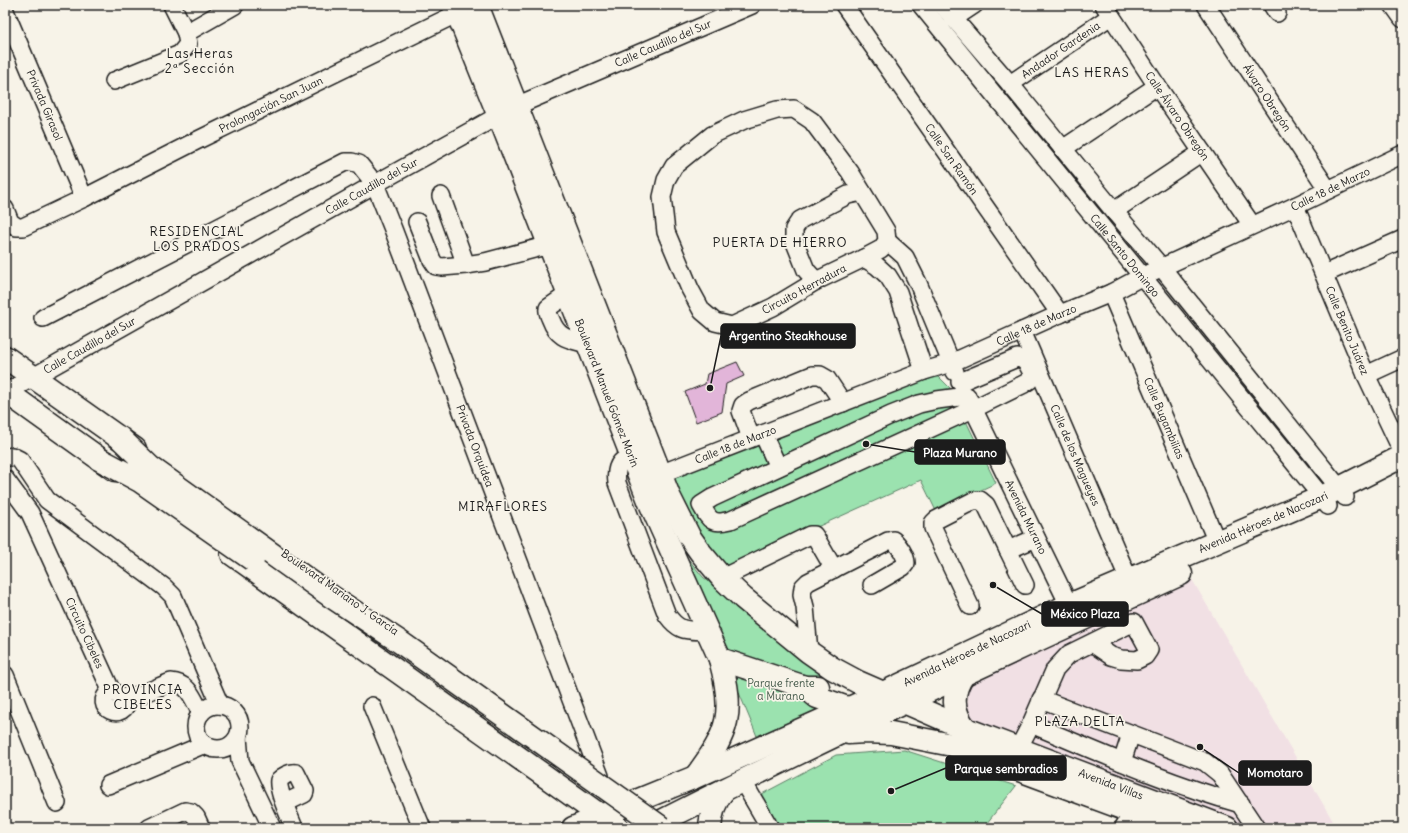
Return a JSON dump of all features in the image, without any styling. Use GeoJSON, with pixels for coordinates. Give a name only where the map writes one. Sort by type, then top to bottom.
{"type":"FeatureCollection","features":[{"type":"Feature","properties":{"kind":"main road","name":"Boulevard Manuel Gómez Morín"},"geometry":{"type":"LineString","coordinates":[[469,7],[640,451],[650,503],[720,659],[726,680],[728,703],[727,720],[722,736],[695,777]]}},
{"type":"Feature","properties":{"kind":"main road","name":"Boulevard Manuel Gómez Morín"},"geometry":{"type":"LineString","coordinates":[[508,111],[549,244],[587,344],[640,451],[660,474],[679,518],[689,536],[722,578],[743,598],[809,652],[833,708],[858,682],[883,693]]}},
{"type":"Feature","properties":{"kind":"main road","name":"Boulevard Mariano J. García"},"geometry":{"type":"LineString","coordinates":[[5,357],[636,801],[662,826]]}},
{"type":"Feature","properties":{"kind":"main road"},"geometry":{"type":"LineString","coordinates":[[6,392],[609,822]]}},
{"type":"Feature","properties":{"kind":"main road"},"geometry":{"type":"LineString","coordinates":[[119,437],[150,467],[332,597],[400,642],[662,826]]}},
{"type":"Feature","properties":{"kind":"main road","name":"Avenida Héroes de Nacozari"},"geometry":{"type":"LineString","coordinates":[[573,828],[609,822],[636,801],[695,777],[833,708],[883,693],[1069,605],[1126,590],[1334,497],[1403,456]]}},
{"type":"Feature","properties":{"kind":"main road"},"geometry":{"type":"LineString","coordinates":[[99,458],[140,481],[326,610],[417,668],[639,828]]}},
{"type":"Feature","properties":{"kind":"main road","name":"Avenida Héroes de Nacozari"},"geometry":{"type":"LineString","coordinates":[[662,826],[733,785],[833,708],[874,717],[964,674],[1217,542],[1403,470]]}},
{"type":"Feature","properties":{"kind":"main road"},"geometry":{"type":"LineString","coordinates":[[720,659],[805,687],[833,708]]}},
{"type":"Feature","properties":{"kind":"main road"},"geometry":{"type":"LineString","coordinates":[[964,674],[956,689],[955,706],[961,722],[966,729]]}},
{"type":"Feature","properties":{"kind":"main road"},"geometry":{"type":"LineString","coordinates":[[466,721],[484,693]]}},
{"type":"Feature","properties":{"kind":"main road","name":"Avenida Villas"},"geometry":{"type":"LineString","coordinates":[[883,693],[966,729],[1227,828]]}},
{"type":"Feature","properties":{"kind":"main road","name":"Avenida Villas"},"geometry":{"type":"LineString","coordinates":[[833,708],[865,732],[891,733],[952,745],[1128,820],[1176,828]]}},
{"type":"Feature","properties":{"kind":"main road"},"geometry":{"type":"LineString","coordinates":[[874,717],[952,745]]}},
{"type":"Feature","properties":{"kind":"main road"},"geometry":{"type":"LineString","coordinates":[[710,828],[712,812],[719,796],[733,785]]}},
{"type":"Feature","properties":{"kind":"main road"},"geometry":{"type":"LineString","coordinates":[[567,793],[570,808],[570,823],[568,828]]}},
{"type":"Feature","properties":{"kind":"street"},"geometry":{"type":"LineString","coordinates":[[114,81],[180,54],[188,44],[186,33],[172,5]]}},
{"type":"Feature","properties":{"kind":"street"},"geometry":{"type":"LineString","coordinates":[[186,33],[235,5]]}},
{"type":"Feature","properties":{"kind":"street","name":"Calle Caudillo del Sur"},"geometry":{"type":"LineString","coordinates":[[6,392],[375,184],[508,111],[752,5]]}},
{"type":"Feature","properties":{"kind":"street","name":"Calle San Ramón"},"geometry":{"type":"LineString","coordinates":[[844,5],[1060,314]]}},
{"type":"Feature","properties":{"kind":"street","name":"Calle Santo Domingo"},"geometry":{"type":"LineString","coordinates":[[921,5],[1245,403],[1334,497]]}},
{"type":"Feature","properties":{"kind":"street","name":"Calle Santo Domingo"},"geometry":{"type":"LineString","coordinates":[[942,5],[1064,148],[1261,390],[1334,497]]}},
{"type":"Feature","properties":{"kind":"street"},"geometry":{"type":"LineString","coordinates":[[953,19],[974,5]]}},
{"type":"Feature","properties":{"kind":"street","name":"Álvaro Obregón"},"geometry":{"type":"LineString","coordinates":[[1206,5],[1328,190]]}},
{"type":"Feature","properties":{"kind":"street"},"geometry":{"type":"LineString","coordinates":[[1393,5],[1403,19]]}},
{"type":"Feature","properties":{"kind":"street","name":"Prolongación San Juan"},"geometry":{"type":"LineString","coordinates":[[5,209],[10,222],[17,227],[23,227],[469,7]]}},
{"type":"Feature","properties":{"kind":"street","name":"Andador Gardenia"},"geometry":{"type":"LineString","coordinates":[[1010,84],[1107,10]]}},
{"type":"Feature","properties":{"kind":"street","name":"Calle Álvaro Obregón"},"geometry":{"type":"LineString","coordinates":[[1107,10],[1252,225]]}},
{"type":"Feature","properties":{"kind":"street","name":"Privada Girasol"},"geometry":{"type":"LineString","coordinates":[[5,11],[84,198]]}},
{"type":"Feature","properties":{"kind":"street"},"geometry":{"type":"LineString","coordinates":[[1064,148],[1157,86]]}},
{"type":"Feature","properties":{"kind":"street","name":"Circuito Herradura"},"geometry":{"type":"LineString","coordinates":[[794,109],[812,121],[850,172],[886,231],[887,241],[881,249],[816,281],[773,307],[732,326],[715,322],[702,311],[690,289],[666,232],[662,197],[666,180],[674,166],[712,135],[744,120],[777,110],[794,109]]}},
{"type":"Feature","properties":{"kind":"street"},"geometry":{"type":"LineString","coordinates":[[1114,211],[1202,152]]}},
{"type":"Feature","properties":{"kind":"street","name":"Calle 18 de Marzo"},"geometry":{"type":"LineString","coordinates":[[660,474],[924,371],[951,363],[1060,314],[1111,293],[1141,276],[1162,268],[1403,154]]}},
{"type":"Feature","properties":{"kind":"street","name":"Privada Orquídea"},"geometry":{"type":"LineString","coordinates":[[43,318],[345,162],[359,164],[375,184],[600,776]]}},
{"type":"Feature","properties":{"kind":"street"},"geometry":{"type":"LineString","coordinates":[[816,281],[806,270],[794,240],[794,229],[800,220],[848,195],[862,192]]}},
{"type":"Feature","properties":{"kind":"street"},"geometry":{"type":"LineString","coordinates":[[441,196],[466,264]]}},
{"type":"Feature","properties":{"kind":"street","name":"Calle Benito Juárez"},"geometry":{"type":"LineString","coordinates":[[1295,206],[1366,375],[1403,453]]}},
{"type":"Feature","properties":{"kind":"street"},"geometry":{"type":"LineString","coordinates":[[417,222],[432,260],[436,266],[442,267],[485,262],[549,244]]}},
{"type":"Feature","properties":{"kind":"street"},"geometry":{"type":"LineString","coordinates":[[1324,274],[1403,239]]}},
{"type":"Feature","properties":{"kind":"street","name":"Circuito Herradura"},"geometry":{"type":"LineString","coordinates":[[887,241],[905,257],[918,283],[951,363]]}},
{"type":"Feature","properties":{"kind":"street"},"geometry":{"type":"LineString","coordinates":[[864,258],[877,266],[888,276],[898,292],[924,371]]}},
{"type":"Feature","properties":{"kind":"street","name":"Calle Bugambilias"},"geometry":{"type":"LineString","coordinates":[[1111,293],[1217,542]]}},
{"type":"Feature","properties":{"kind":"street","name":"Calle de los Magueyes"},"geometry":{"type":"LineString","coordinates":[[1022,331],[1126,590],[1134,622],[1149,650],[1145,656],[1137,660],[1121,659],[1111,656],[1092,643]]}},
{"type":"Feature","properties":{"kind":"street"},"geometry":{"type":"LineString","coordinates":[[1366,375],[1403,358]]}},
{"type":"Feature","properties":{"kind":"street","name":"Avenida Murano"},"geometry":{"type":"LineString","coordinates":[[951,363],[1069,605]]}},
{"type":"Feature","properties":{"kind":"street"},"geometry":{"type":"LineString","coordinates":[[778,467],[741,411],[743,405],[749,400],[812,375],[820,375],[827,379],[843,403]]}},
{"type":"Feature","properties":{"kind":"street"},"geometry":{"type":"LineString","coordinates":[[1245,403],[1261,390]]}},
{"type":"Feature","properties":{"kind":"street"},"geometry":{"type":"LineString","coordinates":[[689,536],[693,519],[701,505],[712,498],[891,415],[919,404],[967,396]]}},
{"type":"Feature","properties":{"kind":"street"},"geometry":{"type":"LineString","coordinates":[[701,505],[709,519],[719,523],[731,520],[938,424],[967,396]]}},
{"type":"Feature","properties":{"kind":"street"},"geometry":{"type":"LineString","coordinates":[[937,400],[941,405],[943,412],[942,418],[938,424]]}},
{"type":"Feature","properties":{"kind":"street"},"geometry":{"type":"LineString","coordinates":[[640,451],[618,464],[615,472],[616,483],[667,614],[673,623],[682,630],[708,631]]}},
{"type":"Feature","properties":{"kind":"street"},"geometry":{"type":"LineString","coordinates":[[5,458],[12,456],[20,460],[47,500],[164,587],[173,596],[220,705]]}},
{"type":"Feature","properties":{"kind":"street","name":"Circuito Cibeles"},"geometry":{"type":"LineString","coordinates":[[5,479],[30,513],[111,690],[120,696],[127,698],[171,682],[177,682],[188,689],[201,713]]}},
{"type":"Feature","properties":{"kind":"street"},"geometry":{"type":"LineString","coordinates":[[30,513],[47,500]]}},
{"type":"Feature","properties":{"kind":"street"},"geometry":{"type":"LineString","coordinates":[[970,606],[932,528],[933,523],[936,520],[973,501],[980,500],[986,505],[1025,585]]}},
{"type":"Feature","properties":{"kind":"street"},"geometry":{"type":"LineString","coordinates":[[722,578],[810,535],[814,535],[834,569]]}},
{"type":"Feature","properties":{"kind":"street"},"geometry":{"type":"LineString","coordinates":[[1008,550],[1036,538]]}},
{"type":"Feature","properties":{"kind":"street"},"geometry":{"type":"LineString","coordinates":[[809,652],[805,606],[802,594],[803,587],[808,582],[888,541],[893,540],[897,543],[906,560],[906,564],[872,585]]}},
{"type":"Feature","properties":{"kind":"street"},"geometry":{"type":"LineString","coordinates":[[1018,749],[1055,669],[1069,654],[1134,622]]}},
{"type":"Feature","properties":{"kind":"street"},"geometry":{"type":"LineString","coordinates":[[5,675],[57,803]]}},
{"type":"Feature","properties":{"kind":"street"},"geometry":{"type":"LineString","coordinates":[[1041,699],[1205,762],[1220,774],[1256,828]]}},
{"type":"Feature","properties":{"kind":"street"},"geometry":{"type":"LineString","coordinates":[[240,761],[212,747],[200,739],[196,726],[201,713],[206,708],[213,705],[227,706],[238,716],[240,723],[238,737],[240,761],[272,828]]}},
{"type":"Feature","properties":{"kind":"street"},"geometry":{"type":"LineString","coordinates":[[372,706],[422,828]]}},
{"type":"Feature","properties":{"kind":"street"},"geometry":{"type":"LineString","coordinates":[[1030,724],[1122,762],[1216,797],[1241,804]]}},
{"type":"Feature","properties":{"kind":"street"},"geometry":{"type":"LineString","coordinates":[[1122,762],[1132,734]]}},
{"type":"Feature","properties":{"kind":"street"},"geometry":{"type":"LineString","coordinates":[[108,785],[212,747],[230,746],[238,737]]}},
{"type":"Feature","properties":{"kind":"street"},"geometry":{"type":"LineString","coordinates":[[733,785],[770,828]]}},
{"type":"Feature","properties":{"kind":"street"},"geometry":{"type":"LineString","coordinates":[[285,803],[294,828]]}},
{"type":"Feature","properties":{"kind":"street"},"geometry":{"type":"LineString","coordinates":[[149,828],[185,811],[191,812],[196,817],[201,828]]}},
{"type":"Feature","properties":{"kind":"shaded area","name":"PLAZA DELTA"},"geometry":{"type":"Polygon","coordinates":[[[1190,576],[1337,828],[1252,828],[982,728],[969,717],[967,707],[968,691],[975,678],[1190,576]]]}},
{"type":"Feature","properties":{"kind":"green space"},"geometry":{"type":"Polygon","coordinates":[[[928,376],[939,377],[950,388],[996,483],[936,511],[921,480],[724,569],[686,519],[670,477],[928,376]]]}},
{"type":"Feature","properties":{"kind":"green space","name":"Parque frente a Murano"},"geometry":{"type":"Polygon","coordinates":[[[679,548],[703,577],[824,671],[828,692],[820,716],[759,741],[679,548]]]}},
{"type":"Feature","properties":{"kind":"green space"},"geometry":{"type":"Polygon","coordinates":[[[904,750],[1016,786],[983,828],[781,828],[760,795],[836,755],[904,750]]]}},
{"type":"Feature","properties":{"kind":"building"},"geometry":{"type":"Polygon","coordinates":[[[737,362],[744,376],[726,384],[722,412],[696,422],[685,392],[705,384],[707,374],[737,362]]]}},
{"type":"Feature","properties":{"kind":"place","name":"Argentino Steakhouse"},"geometry":{"type":"Point","coordinates":[710,388]}},
{"type":"Feature","properties":{"kind":"place","name":"Plaza Murano"},"geometry":{"type":"Point","coordinates":[866,444]}},
{"type":"Feature","properties":{"kind":"place","name":"México Plaza"},"geometry":{"type":"Point","coordinates":[993,585]}},
{"type":"Feature","properties":{"kind":"place","name":"Momotaro"},"geometry":{"type":"Point","coordinates":[1200,747]}},
{"type":"Feature","properties":{"kind":"place","name":"Parque sembradios"},"geometry":{"type":"Point","coordinates":[891,791]}},
{"type":"Feature","properties":{"kind":"district","name":"Las Heras 2ª Sección"},"geometry":{"type":"Point","coordinates":[200,60]}},
{"type":"Feature","properties":{"kind":"district","name":"LAS HERAS"},"geometry":{"type":"Point","coordinates":[1092,72]}},
{"type":"Feature","properties":{"kind":"district","name":"RESIDENCIAL LOS PRADOS"},"geometry":{"type":"Point","coordinates":[197,238]}},
{"type":"Feature","properties":{"kind":"district","name":"PUERTA DE HIERRO"},"geometry":{"type":"Point","coordinates":[780,242]}},
{"type":"Feature","properties":{"kind":"district","name":"MIRAFLORES"},"geometry":{"type":"Point","coordinates":[503,506]}},
{"type":"Feature","properties":{"kind":"district","name":"PROVINCIA CIBELES"},"geometry":{"type":"Point","coordinates":[143,696]}},
{"type":"Feature","properties":{"kind":"district","name":"PLAZA DELTA"},"geometry":{"type":"Point","coordinates":[1080,721]}}]}
